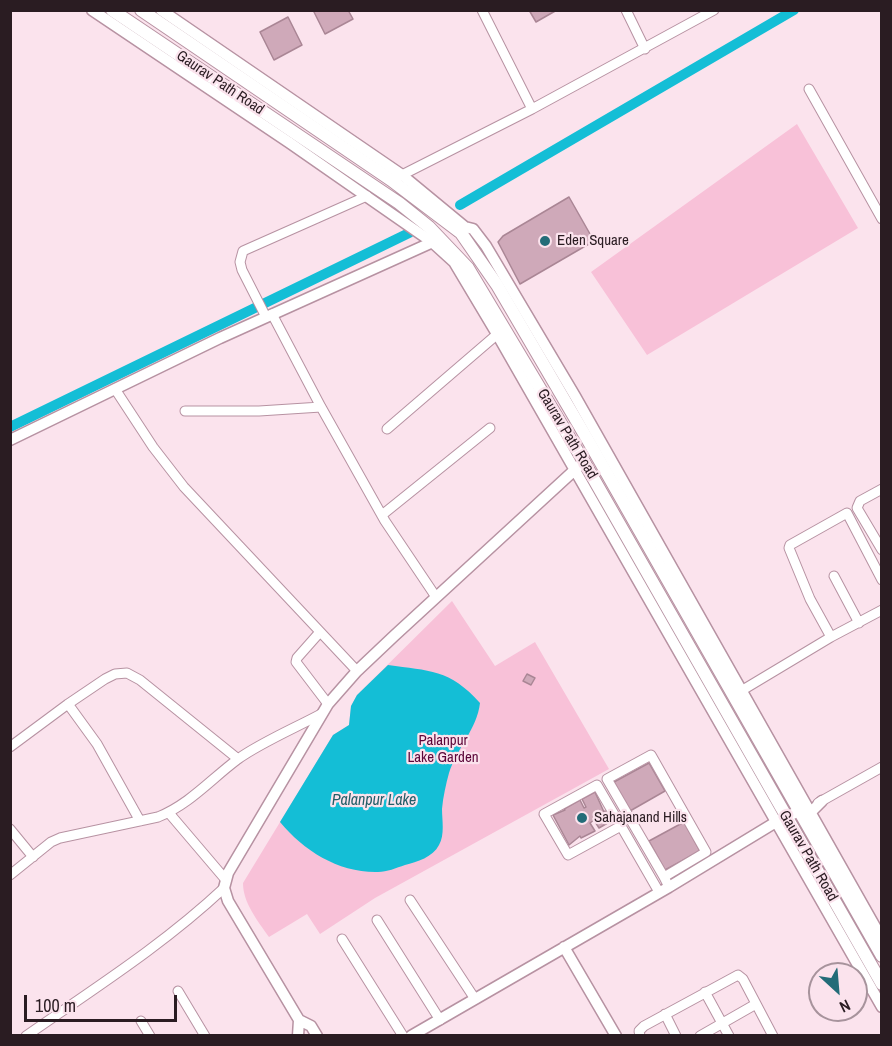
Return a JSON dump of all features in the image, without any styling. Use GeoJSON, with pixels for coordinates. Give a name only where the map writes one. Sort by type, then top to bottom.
{"type":"FeatureCollection","features":[{"type":"Feature","properties":{"kind":"main road","name":"Gaurav Path Road"},"geometry":{"type":"LineString","coordinates":[[112,10],[389,196],[429,227],[436,240],[468,268],[500,332],[783,824],[882,984]]}},
{"type":"Feature","properties":{"kind":"main road","name":"Gaurav Path Road"},"geometry":{"type":"LineString","coordinates":[[141,10],[397,178],[440,216],[462,229],[738,693],[882,956]]}},
{"type":"Feature","properties":{"kind":"main road"},"geometry":{"type":"LineString","coordinates":[[417,217],[428,206]]}},
{"type":"Feature","properties":{"kind":"main road"},"geometry":{"type":"LineString","coordinates":[[429,227],[440,216]]}},
{"type":"Feature","properties":{"kind":"street"},"geometry":{"type":"LineString","coordinates":[[92,10],[436,240]]}},
{"type":"Feature","properties":{"kind":"street"},"geometry":{"type":"LineString","coordinates":[[161,10],[397,178],[462,229],[473,229],[486,246],[575,396],[738,693],[831,637],[882,610]]}},
{"type":"Feature","properties":{"kind":"street"},"geometry":{"type":"LineString","coordinates":[[482,10],[532,109]]}},
{"type":"Feature","properties":{"kind":"street"},"geometry":{"type":"LineString","coordinates":[[626,10],[645,49]]}},
{"type":"Feature","properties":{"kind":"street"},"geometry":{"type":"LineString","coordinates":[[397,178],[532,109],[714,10]]}},
{"type":"Feature","properties":{"kind":"street"},"geometry":{"type":"LineString","coordinates":[[809,89],[882,219]]}},
{"type":"Feature","properties":{"kind":"street"},"geometry":{"type":"LineString","coordinates":[[368,196],[243,251],[240,262],[256,297],[382,514],[436,597]]}},
{"type":"Feature","properties":{"kind":"street"},"geometry":{"type":"LineString","coordinates":[[10,440],[267,314],[436,240]]}},
{"type":"Feature","properties":{"kind":"street"},"geometry":{"type":"LineString","coordinates":[[387,429],[500,332]]}},
{"type":"Feature","properties":{"kind":"street"},"geometry":{"type":"LineString","coordinates":[[115,389],[153,447],[184,488],[357,671]]}},
{"type":"Feature","properties":{"kind":"street"},"geometry":{"type":"LineString","coordinates":[[185,411],[259,411],[321,407]]}},
{"type":"Feature","properties":{"kind":"street"},"geometry":{"type":"LineString","coordinates":[[382,514],[490,428]]}},
{"type":"Feature","properties":{"kind":"street"},"geometry":{"type":"LineString","coordinates":[[317,1035],[311,1026],[299,1020],[228,900],[225,884],[228,873],[328,704],[357,671],[594,452]]}},
{"type":"Feature","properties":{"kind":"street"},"geometry":{"type":"LineString","coordinates":[[882,489],[860,501],[857,508],[878,536],[882,550]]}},
{"type":"Feature","properties":{"kind":"street"},"geometry":{"type":"LineString","coordinates":[[831,637],[810,599],[789,548],[790,545],[847,513],[882,580]]}},
{"type":"Feature","properties":{"kind":"street"},"geometry":{"type":"LineString","coordinates":[[834,576],[859,623]]}},
{"type":"Feature","properties":{"kind":"street"},"geometry":{"type":"LineString","coordinates":[[320,632],[296,662],[328,704]]}},
{"type":"Feature","properties":{"kind":"street"},"geometry":{"type":"LineString","coordinates":[[10,747],[105,679],[115,674],[127,673],[140,680],[238,759]]}},
{"type":"Feature","properties":{"kind":"street"},"geometry":{"type":"LineString","coordinates":[[68,704],[93,737],[140,821]]}},
{"type":"Feature","properties":{"kind":"street"},"geometry":{"type":"LineString","coordinates":[[10,875],[51,842],[60,838],[158,818],[169,813],[189,800],[238,759],[321,714]]}},
{"type":"Feature","properties":{"kind":"street"},"geometry":{"type":"LineString","coordinates":[[651,755],[706,852],[664,885],[608,779],[651,755]]}},
{"type":"Feature","properties":{"kind":"street"},"geometry":{"type":"LineString","coordinates":[[411,1035],[564,947],[664,885],[765,831],[783,824],[882,767]]}},
{"type":"Feature","properties":{"kind":"street"},"geometry":{"type":"LineString","coordinates":[[621,826],[568,855],[544,814],[597,785],[621,826],[664,885]]}},
{"type":"Feature","properties":{"kind":"street"},"geometry":{"type":"LineString","coordinates":[[805,812],[882,939]]}},
{"type":"Feature","properties":{"kind":"street"},"geometry":{"type":"LineString","coordinates":[[169,813],[225,884]]}},
{"type":"Feature","properties":{"kind":"street"},"geometry":{"type":"LineString","coordinates":[[783,824],[882,1007]]}},
{"type":"Feature","properties":{"kind":"street"},"geometry":{"type":"LineString","coordinates":[[10,829],[33,857]]}},
{"type":"Feature","properties":{"kind":"street"},"geometry":{"type":"LineString","coordinates":[[26,1035],[162,942],[188,921],[225,884]]}},
{"type":"Feature","properties":{"kind":"street"},"geometry":{"type":"LineString","coordinates":[[410,900],[475,999]]}},
{"type":"Feature","properties":{"kind":"street"},"geometry":{"type":"LineString","coordinates":[[377,920],[440,1020]]}},
{"type":"Feature","properties":{"kind":"street"},"geometry":{"type":"LineString","coordinates":[[342,939],[403,1035]]}},
{"type":"Feature","properties":{"kind":"street"},"geometry":{"type":"LineString","coordinates":[[564,947],[616,1035]]}},
{"type":"Feature","properties":{"kind":"street"},"geometry":{"type":"LineString","coordinates":[[640,1035],[639,1031],[644,1026],[738,975],[743,979],[773,1035]]}},
{"type":"Feature","properties":{"kind":"street"},"geometry":{"type":"LineString","coordinates":[[178,991],[205,1035]]}},
{"type":"Feature","properties":{"kind":"street"},"geometry":{"type":"LineString","coordinates":[[705,992],[729,1035]]}},
{"type":"Feature","properties":{"kind":"street"},"geometry":{"type":"LineString","coordinates":[[700,1035],[756,1004]]}},
{"type":"Feature","properties":{"kind":"street"},"geometry":{"type":"LineString","coordinates":[[665,1014],[676,1035]]}},
{"type":"Feature","properties":{"kind":"street"},"geometry":{"type":"LineString","coordinates":[[298,1035],[299,1020]]}},
{"type":"Feature","properties":{"kind":"street"},"geometry":{"type":"LineString","coordinates":[[141,1021],[150,1035]]}},
{"type":"Feature","properties":{"kind":"green space"},"geometry":{"type":"Polygon","coordinates":[[[797,124],[858,228],[647,355],[591,272],[797,124]]]}},
{"type":"Feature","properties":{"kind":"green space","name":"Palanpur Lake Garden"},"geometry":{"type":"Polygon","coordinates":[[[452,601],[495,666],[535,642],[609,769],[375,898],[320,934],[307,914],[269,937],[248,905],[243,883],[333,735],[349,725],[351,706],[357,695],[452,601]]]}},
{"type":"Feature","properties":{"kind":"water","name":"Palanpur Lake"},"geometry":{"type":"Polygon","coordinates":[[[388,665],[438,673],[459,684],[480,703],[475,721],[449,773],[442,804],[442,837],[433,853],[392,870],[381,872],[350,869],[311,851],[280,822],[333,735],[349,725],[351,706],[357,695],[388,665]]]}},
{"type":"Feature","properties":{"kind":"building"},"geometry":{"type":"Polygon","coordinates":[[[313,10],[348,10],[353,19],[325,34],[313,10]]]}},
{"type":"Feature","properties":{"kind":"building"},"geometry":{"type":"Polygon","coordinates":[[[529,10],[557,10],[536,22],[529,10]]]}},
{"type":"Feature","properties":{"kind":"building"},"geometry":{"type":"Polygon","coordinates":[[[288,17],[302,45],[274,60],[260,32],[288,17]]]}},
{"type":"Feature","properties":{"kind":"building","name":"Eden Square"},"geometry":{"type":"Polygon","coordinates":[[[569,197],[594,241],[520,284],[498,242],[503,236],[569,197]]]}},
{"type":"Feature","properties":{"kind":"building"},"geometry":{"type":"Polygon","coordinates":[[[527,674],[535,678],[531,685],[523,681],[527,674]]]}},
{"type":"Feature","properties":{"kind":"building"},"geometry":{"type":"Polygon","coordinates":[[[649,763],[665,791],[630,811],[614,782],[649,763]]]}},
{"type":"Feature","properties":{"kind":"building","name":"Sahajanand Hills"},"geometry":{"type":"Polygon","coordinates":[[[595,792],[611,821],[599,828],[594,820],[590,823],[595,831],[581,838],[580,836],[569,845],[553,815],[580,800],[584,808],[586,807],[582,799],[595,792]]]}},
{"type":"Feature","properties":{"kind":"building"},"geometry":{"type":"Polygon","coordinates":[[[684,822],[700,851],[665,870],[649,841],[684,822]]]}},
{"type":"Feature","properties":{"kind":"waterway"},"geometry":{"type":"LineString","coordinates":[[460,205],[794,10]]}},
{"type":"Feature","properties":{"kind":"waterway"},"geometry":{"type":"LineString","coordinates":[[10,427],[409,233]]}},
{"type":"Feature","properties":{"kind":"place","name":"Eden Square"},"geometry":{"type":"Point","coordinates":[545,241]}},
{"type":"Feature","properties":{"kind":"place","name":"Sahajanand Hills"},"geometry":{"type":"Point","coordinates":[582,818]}}]}
